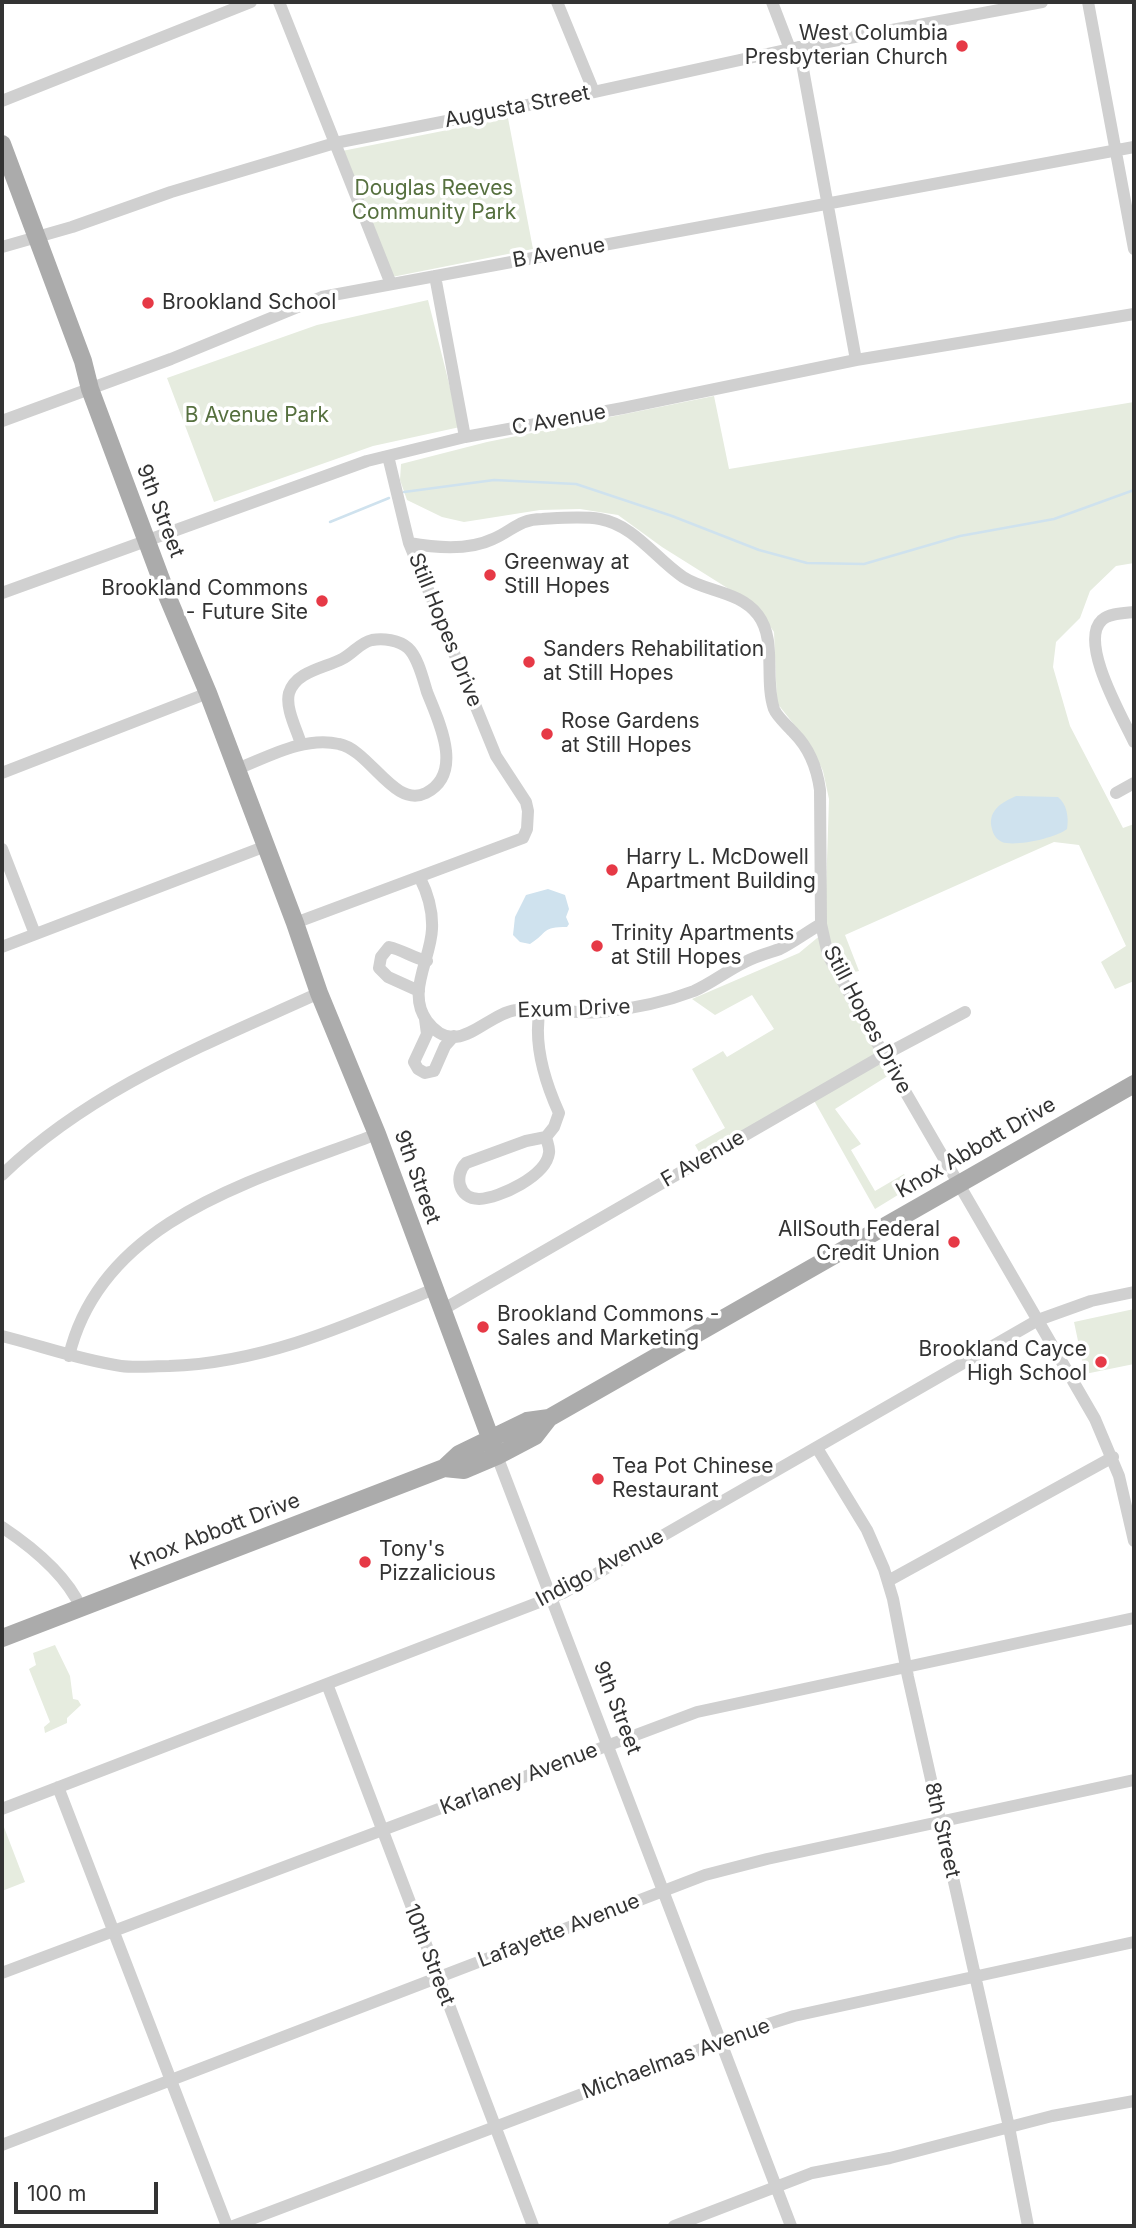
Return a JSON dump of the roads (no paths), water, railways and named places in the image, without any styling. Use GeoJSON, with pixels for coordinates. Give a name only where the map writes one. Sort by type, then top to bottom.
{"type":"FeatureCollection","features":[{"type":"Feature","properties":{"kind":"main road","name":"9th Street"},"geometry":{"type":"LineString","coordinates":[[2,144],[168,598],[208,693],[319,993],[377,1135],[494,1448]]}},
{"type":"Feature","properties":{"kind":"main road","name":"Knox Abbott Drive"},"geometry":{"type":"LineString","coordinates":[[2,1638],[444,1468],[459,1454],[494,1448],[527,1421],[549,1418],[1134,1084]]}},
{"type":"Feature","properties":{"kind":"street"},"geometry":{"type":"LineString","coordinates":[[2,101],[251,2]]}},
{"type":"Feature","properties":{"kind":"street"},"geometry":{"type":"LineString","coordinates":[[279,2],[391,284]]}},
{"type":"Feature","properties":{"kind":"street"},"geometry":{"type":"LineString","coordinates":[[557,2],[593,92]]}},
{"type":"Feature","properties":{"kind":"street"},"geometry":{"type":"LineString","coordinates":[[772,2],[794,48],[828,204],[856,360]]}},
{"type":"Feature","properties":{"kind":"street","name":"Augusta Street"},"geometry":{"type":"LineString","coordinates":[[2,247],[92,221],[170,192],[335,142],[593,92],[1013,4],[1042,2]]}},
{"type":"Feature","properties":{"kind":"street"},"geometry":{"type":"LineString","coordinates":[[1088,2],[1134,248]]}},
{"type":"Feature","properties":{"kind":"street","name":"B Avenue"},"geometry":{"type":"LineString","coordinates":[[2,421],[90,390],[322,297],[1134,147]]}},
{"type":"Feature","properties":{"kind":"street"},"geometry":{"type":"LineString","coordinates":[[435,276],[465,437]]}},
{"type":"Feature","properties":{"kind":"street","name":"C Avenue"},"geometry":{"type":"LineString","coordinates":[[2,593],[367,461],[465,437],[856,360],[1134,314]]}},
{"type":"Feature","properties":{"kind":"street","name":"Still Hopes Drive"},"geometry":{"type":"LineString","coordinates":[[295,923],[523,838],[527,829],[526,802],[496,756],[409,543],[388,456]]}},
{"type":"Feature","properties":{"kind":"street","name":"Still Hopes Drive"},"geometry":{"type":"LineString","coordinates":[[409,543],[466,547],[493,539],[520,522],[538,519],[600,519],[615,524],[642,541],[684,578],[738,599],[758,615],[769,645],[769,684],[774,711],[807,749],[818,774],[821,924],[828,955],[1095,1419],[1113,1457],[1134,1541]]}},
{"type":"Feature","properties":{"kind":"street"},"geometry":{"type":"LineString","coordinates":[[1134,612],[1107,617],[1101,621],[1096,632],[1099,670],[1134,742]]}},
{"type":"Feature","properties":{"kind":"street"},"geometry":{"type":"LineString","coordinates":[[237,769],[301,744],[325,741],[342,744],[359,752],[393,788],[408,795],[423,794],[436,787],[443,776],[447,755],[419,668],[409,649],[395,641],[376,639],[360,643],[352,653],[307,673],[296,682],[289,692],[289,705],[301,744]]}},
{"type":"Feature","properties":{"kind":"street"},"geometry":{"type":"LineString","coordinates":[[2,773],[208,693]]}},
{"type":"Feature","properties":{"kind":"street"},"geometry":{"type":"LineString","coordinates":[[1116,793],[1134,783]]}},
{"type":"Feature","properties":{"kind":"street"},"geometry":{"type":"LineString","coordinates":[[2,947],[266,846]]}},
{"type":"Feature","properties":{"kind":"street"},"geometry":{"type":"LineString","coordinates":[[2,849],[35,934]]}},
{"type":"Feature","properties":{"kind":"street"},"geometry":{"type":"LineString","coordinates":[[420,878],[432,916],[431,945],[422,971],[419,991],[420,1006],[432,1027],[454,1036],[445,1046],[434,1071],[425,1073],[418,1069],[414,1062],[427,1034],[425,1018]]}},
{"type":"Feature","properties":{"kind":"street","name":"Exum Drive"},"geometry":{"type":"LineString","coordinates":[[454,1036],[466,1036],[482,1028],[499,1014],[515,1010],[600,1012],[646,1005],[694,991],[743,962],[783,947],[821,924]]}},
{"type":"Feature","properties":{"kind":"street"},"geometry":{"type":"LineString","coordinates":[[419,991],[387,976],[379,968],[381,957],[389,947],[399,949],[412,958],[427,961]]}},
{"type":"Feature","properties":{"kind":"street"},"geometry":{"type":"LineString","coordinates":[[2,1175],[56,1129],[122,1085],[319,993]]}},
{"type":"Feature","properties":{"kind":"street"},"geometry":{"type":"LineString","coordinates":[[540,1009],[537,1023],[543,1065],[548,1089],[559,1113],[554,1127],[546,1137],[526,1140],[466,1163],[458,1178],[461,1188],[468,1196],[478,1199],[527,1181],[544,1166],[549,1152],[546,1137]]}},
{"type":"Feature","properties":{"kind":"street","name":"F Avenue"},"geometry":{"type":"LineString","coordinates":[[442,1310],[884,1055],[965,1012]]}},
{"type":"Feature","properties":{"kind":"street"},"geometry":{"type":"LineString","coordinates":[[69,1356],[87,1307],[105,1278],[127,1256],[181,1215],[211,1198],[377,1135]]}},
{"type":"Feature","properties":{"kind":"street"},"geometry":{"type":"LineString","coordinates":[[2,1336],[69,1356],[135,1367],[188,1365],[243,1358],[306,1340],[434,1289]]}},
{"type":"Feature","properties":{"kind":"street","name":"Indigo Avenue"},"geometry":{"type":"LineString","coordinates":[[2,1809],[564,1592],[1038,1320],[1091,1301],[1134,1293]]}},
{"type":"Feature","properties":{"kind":"street","name":"9th Street"},"geometry":{"type":"LineString","coordinates":[[494,1448],[791,2226]]}},
{"type":"Feature","properties":{"kind":"street","name":"8th Street"},"geometry":{"type":"LineString","coordinates":[[817,1448],[867,1530],[894,1599],[906,1667],[1009,2127],[1028,2226]]}},
{"type":"Feature","properties":{"kind":"street"},"geometry":{"type":"LineString","coordinates":[[888,1581],[1113,1457]]}},
{"type":"Feature","properties":{"kind":"street"},"geometry":{"type":"LineString","coordinates":[[2,1527],[30,1548],[62,1578],[74,1591],[81,1608]]}},
{"type":"Feature","properties":{"kind":"street","name":"Karlaney Avenue"},"geometry":{"type":"LineString","coordinates":[[2,1973],[719,1706],[1134,1618]]}},
{"type":"Feature","properties":{"kind":"street","name":"10th Street"},"geometry":{"type":"LineString","coordinates":[[327,1684],[533,2226]]}},
{"type":"Feature","properties":{"kind":"street","name":"Lafayette Avenue"},"geometry":{"type":"LineString","coordinates":[[2,2145],[720,1871],[1134,1780]]}},
{"type":"Feature","properties":{"kind":"street"},"geometry":{"type":"LineString","coordinates":[[58,1787],[111,1931],[227,2226]]}},
{"type":"Feature","properties":{"kind":"street","name":"Michaelmas Avenue"},"geometry":{"type":"LineString","coordinates":[[233,2226],[794,2016],[1134,1942]]}},
{"type":"Feature","properties":{"kind":"street"},"geometry":{"type":"LineString","coordinates":[[674,2226],[812,2174],[890,2158],[1052,2116],[1134,2101]]}},
{"type":"Feature","properties":{"kind":"water"},"geometry":{"type":"Polygon","coordinates":[[[1016,796],[1058,797],[1067,812],[1067,829],[1035,841],[1000,841],[992,831],[992,817],[1001,804],[1016,796]]]}},
{"type":"Feature","properties":{"kind":"water"},"geometry":{"type":"Polygon","coordinates":[[[548,889],[565,895],[569,924],[567,927],[549,929],[530,944],[520,942],[513,935],[515,917],[526,895],[548,889]]]}},
{"type":"Feature","properties":{"kind":"waterway"},"geometry":{"type":"LineString","coordinates":[[404,492],[494,480],[576,484],[672,516],[759,550],[807,563],[864,564],[960,536],[1054,519],[1134,490]]}},
{"type":"Feature","properties":{"kind":"waterway"},"geometry":{"type":"LineString","coordinates":[[330,522],[389,498]]}},
{"type":"Feature","properties":{"kind":"place","name":"West Columbia Presbyterian Church"},"geometry":{"type":"Point","coordinates":[962,46]}},
{"type":"Feature","properties":{"kind":"place","name":"Brookland School"},"geometry":{"type":"Point","coordinates":[148,303]}},
{"type":"Feature","properties":{"kind":"place","name":"Greenway at Still Hopes"},"geometry":{"type":"Point","coordinates":[490,575]}},
{"type":"Feature","properties":{"kind":"place","name":"Brookland Commons - Future Site"},"geometry":{"type":"Point","coordinates":[322,601]}},
{"type":"Feature","properties":{"kind":"place","name":"Sanders Rehabilitation at Still Hopes"},"geometry":{"type":"Point","coordinates":[529,662]}},
{"type":"Feature","properties":{"kind":"place","name":"Rose Gardens at Still Hopes"},"geometry":{"type":"Point","coordinates":[547,734]}},
{"type":"Feature","properties":{"kind":"place","name":"Harry L. McDowell Apartment Building"},"geometry":{"type":"Point","coordinates":[612,870]}},
{"type":"Feature","properties":{"kind":"place","name":"Trinity Apartments at Still Hopes"},"geometry":{"type":"Point","coordinates":[597,946]}},
{"type":"Feature","properties":{"kind":"place","name":"AllSouth Federal Credit Union"},"geometry":{"type":"Point","coordinates":[954,1242]}},
{"type":"Feature","properties":{"kind":"place","name":"Brookland Commons - Sales and Marketing"},"geometry":{"type":"Point","coordinates":[483,1327]}},
{"type":"Feature","properties":{"kind":"place","name":"Brookland Cayce High School"},"geometry":{"type":"Point","coordinates":[1101,1362]}},
{"type":"Feature","properties":{"kind":"place","name":"Tea Pot Chinese Restaurant"},"geometry":{"type":"Point","coordinates":[598,1479]}},
{"type":"Feature","properties":{"kind":"place","name":"Tony's Pizzalicious"},"geometry":{"type":"Point","coordinates":[365,1562]}},
{"type":"Feature","properties":{"kind":"park label","name":"Douglas Reeves Community Park"},"geometry":{"type":"Point","coordinates":[434,201]}},
{"type":"Feature","properties":{"kind":"park label","name":"B Avenue Park"},"geometry":{"type":"Point","coordinates":[257,416]}}]}
